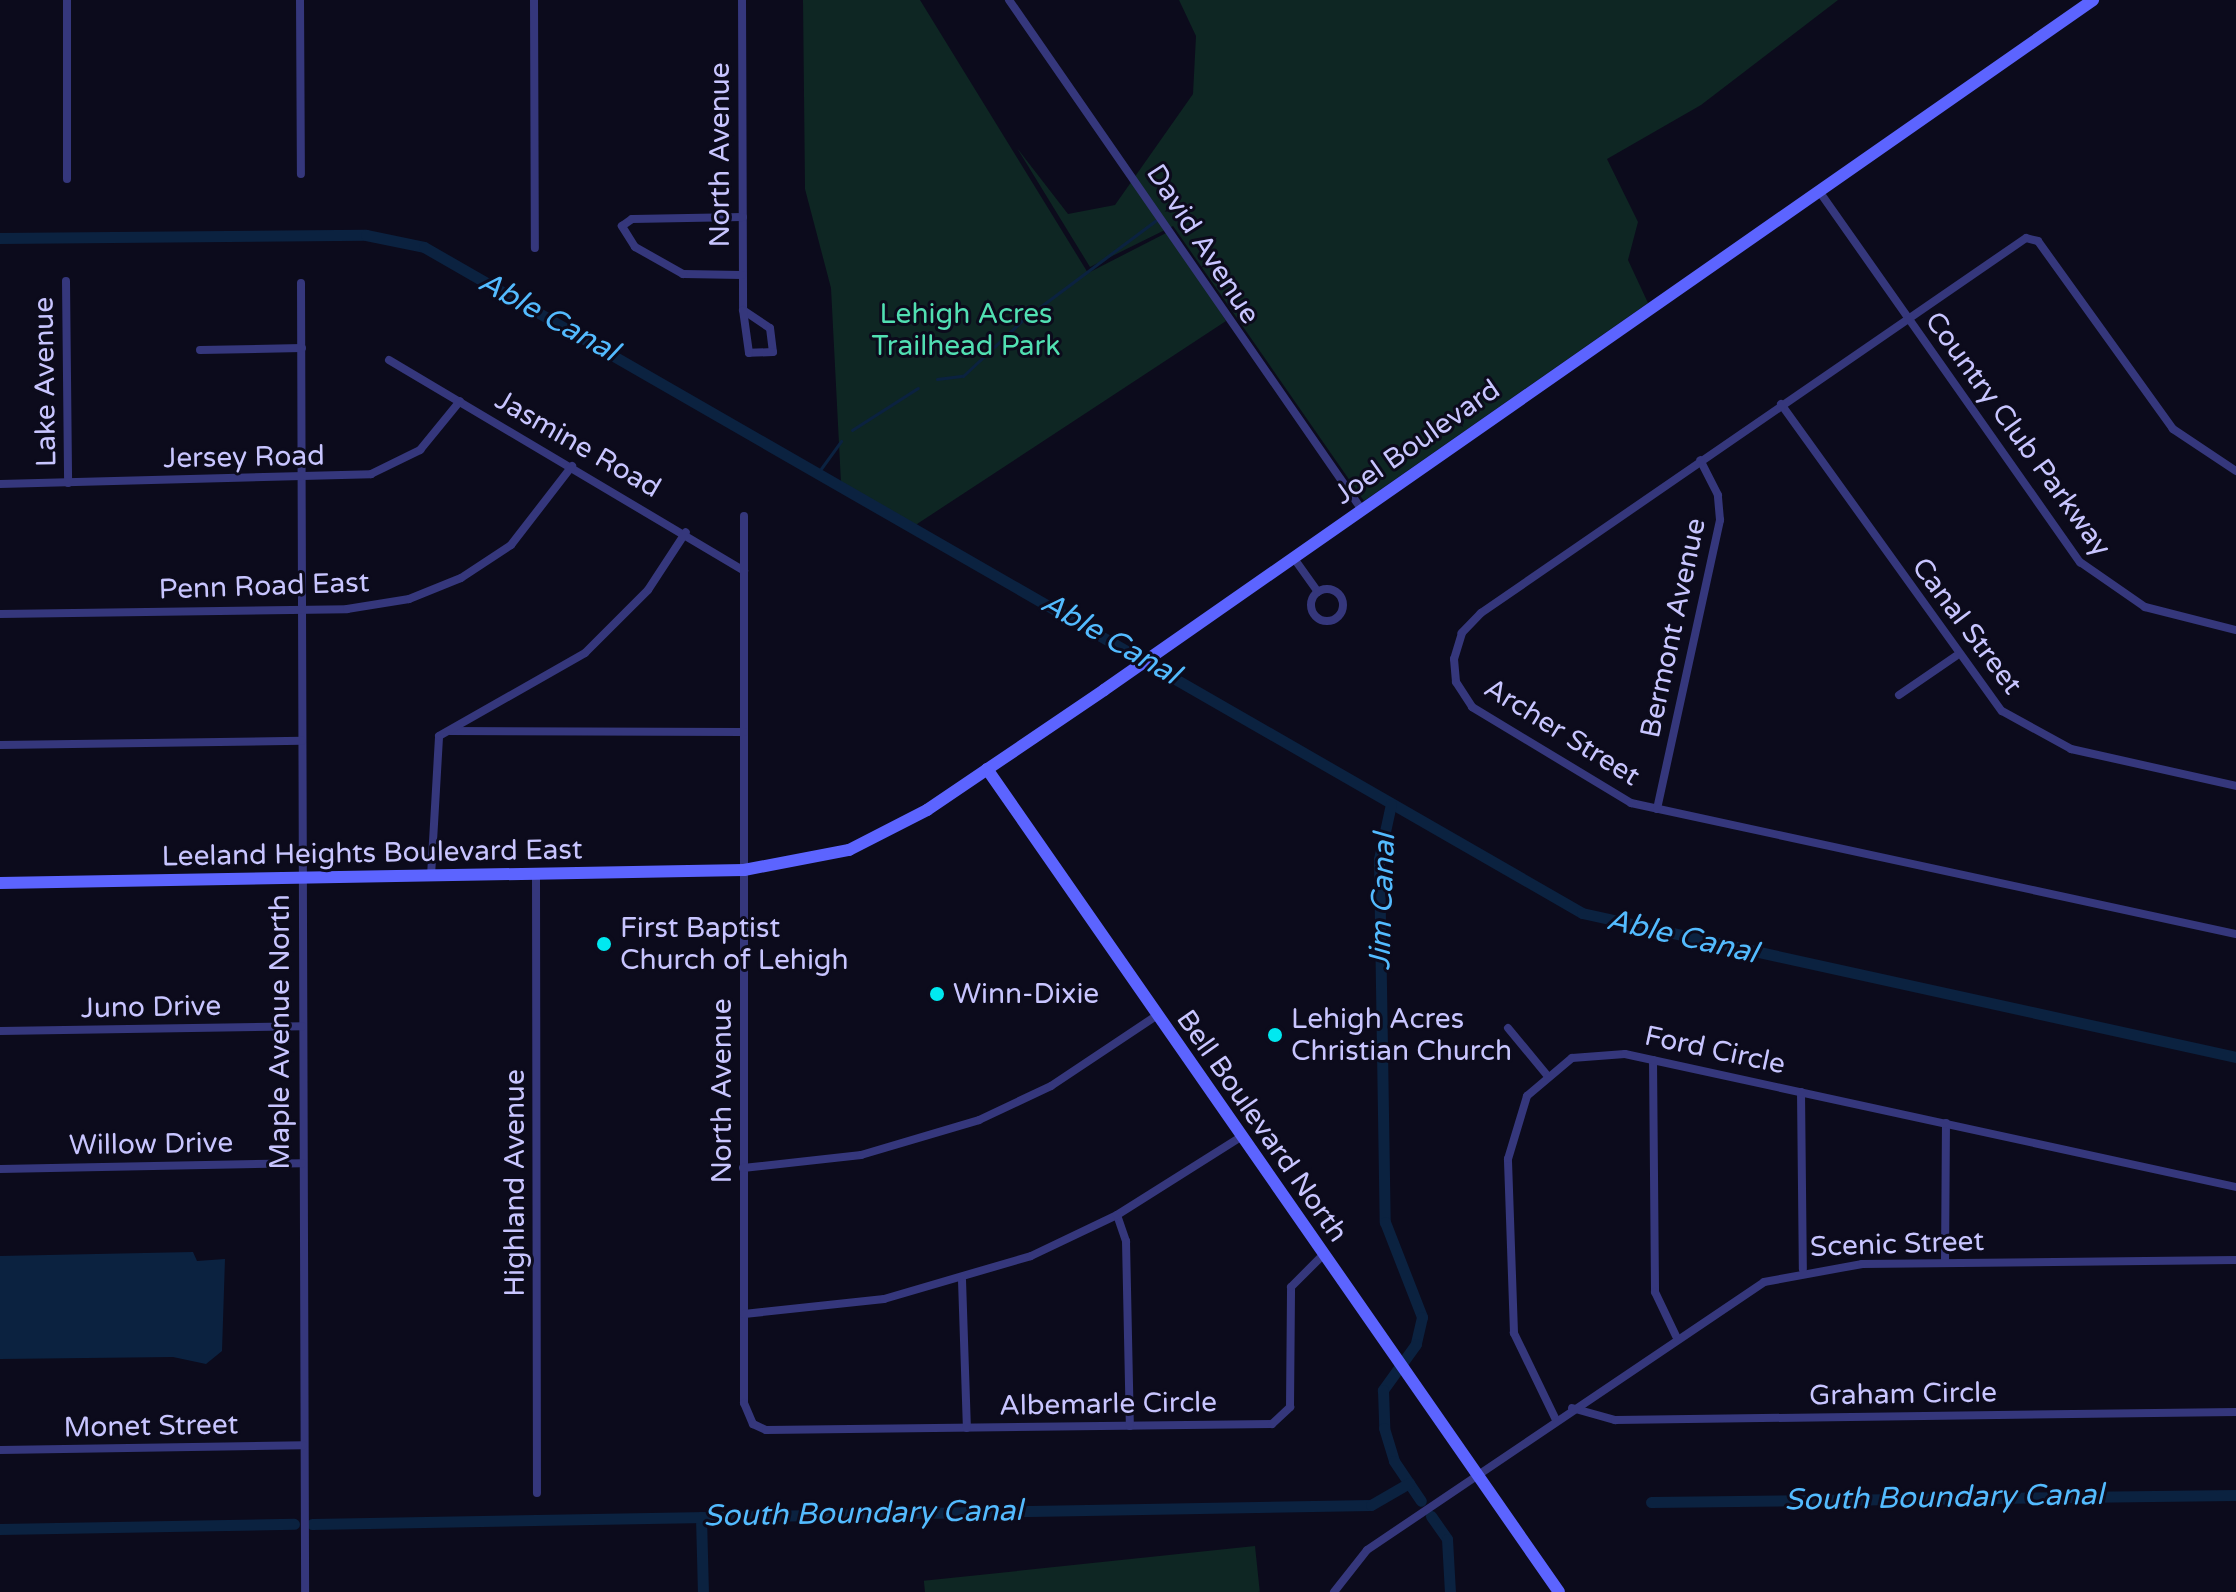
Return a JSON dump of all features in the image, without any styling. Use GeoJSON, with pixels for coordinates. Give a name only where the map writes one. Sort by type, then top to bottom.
{"type":"FeatureCollection","features":[{"type":"Feature","properties":{"kind":"main road","name":"Joel Boulevard"},"geometry":{"type":"LineString","coordinates":[[744,870],[849,850],[912,820],[1127,674],[2093,0]]}},
{"type":"Feature","properties":{"kind":"main road","name":"Bell Boulevard North"},"geometry":{"type":"LineString","coordinates":[[987,769],[1559,1592]]}},
{"type":"Feature","properties":{"kind":"main road","name":"Leeland Heights Boulevard East"},"geometry":{"type":"LineString","coordinates":[[0,883],[744,870]]}},
{"type":"Feature","properties":{"kind":"street"},"geometry":{"type":"LineString","coordinates":[[67,0],[67,179]]}},
{"type":"Feature","properties":{"kind":"street"},"geometry":{"type":"LineString","coordinates":[[300,0],[301,174]]}},
{"type":"Feature","properties":{"kind":"street"},"geometry":{"type":"LineString","coordinates":[[534,0],[535,248]]}},
{"type":"Feature","properties":{"kind":"street","name":"North Avenue"},"geometry":{"type":"LineString","coordinates":[[742,0],[743,310],[749,353],[773,352],[770,328],[743,310]]}},
{"type":"Feature","properties":{"kind":"street","name":"David Avenue"},"geometry":{"type":"LineString","coordinates":[[1009,0],[1362,510]]}},
{"type":"Feature","properties":{"kind":"street","name":"Country Club Parkway"},"geometry":{"type":"LineString","coordinates":[[1819,191],[1905,317],[2091,573],[2145,607],[2236,630]]}},
{"type":"Feature","properties":{"kind":"street"},"geometry":{"type":"LineString","coordinates":[[742,275],[683,274],[635,247],[622,226],[632,219],[743,217]]}},
{"type":"Feature","properties":{"kind":"street","name":"Archer Street"},"geometry":{"type":"LineString","coordinates":[[2236,471],[2168,423],[2038,241],[2026,238],[1905,317],[1481,613],[1462,633],[1454,659],[1463,696],[1483,716],[1619,797],[1657,809],[2236,934]]}},
{"type":"Feature","properties":{"kind":"street","name":"Lake Avenue"},"geometry":{"type":"LineString","coordinates":[[66,281],[68,483]]}},
{"type":"Feature","properties":{"kind":"street","name":"Maple Avenue North"},"geometry":{"type":"LineString","coordinates":[[301,283],[305,1592]]}},
{"type":"Feature","properties":{"kind":"street"},"geometry":{"type":"LineString","coordinates":[[200,350],[302,348]]}},
{"type":"Feature","properties":{"kind":"street","name":"Jasmine Road"},"geometry":{"type":"LineString","coordinates":[[389,360],[686,532],[744,571]]}},
{"type":"Feature","properties":{"kind":"street","name":"Jersey Road"},"geometry":{"type":"LineString","coordinates":[[0,484],[356,476],[398,463],[429,442],[460,401]]}},
{"type":"Feature","properties":{"kind":"street","name":"Canal Street"},"geometry":{"type":"LineString","coordinates":[[1781,404],[1956,656],[2002,711],[2048,740],[2236,786]]}},
{"type":"Feature","properties":{"kind":"street","name":"Bermont Avenue"},"geometry":{"type":"LineString","coordinates":[[1657,809],[1720,520],[1718,495],[1700,460]]}},
{"type":"Feature","properties":{"kind":"street","name":"Penn Road East"},"geometry":{"type":"LineString","coordinates":[[0,614],[302,609],[391,603],[461,578],[529,527],[572,466]]}},
{"type":"Feature","properties":{"kind":"street","name":"North Avenue"},"geometry":{"type":"LineString","coordinates":[[744,516],[744,1403],[753,1424]]}},
{"type":"Feature","properties":{"kind":"street"},"geometry":{"type":"LineString","coordinates":[[431,876],[433,747],[450,731],[585,653],[648,590],[686,532]]}},
{"type":"Feature","properties":{"kind":"street"},"geometry":{"type":"LineString","coordinates":[[1293,557],[1318,592]]}},
{"type":"Feature","properties":{"kind":"street"},"geometry":{"type":"LineString","coordinates":[[1899,695],[1956,656]]}},
{"type":"Feature","properties":{"kind":"street"},"geometry":{"type":"LineString","coordinates":[[450,731],[744,732]]}},
{"type":"Feature","properties":{"kind":"street"},"geometry":{"type":"LineString","coordinates":[[0,745],[302,741]]}},
{"type":"Feature","properties":{"kind":"street","name":"Highland Avenue"},"geometry":{"type":"LineString","coordinates":[[536,874],[537,1493]]}},
{"type":"Feature","properties":{"kind":"street"},"geometry":{"type":"LineString","coordinates":[[743,1168],[861,1155],[979,1120],[1085,1066],[1156,1016]]}},
{"type":"Feature","properties":{"kind":"street","name":"Juno Drive"},"geometry":{"type":"LineString","coordinates":[[0,1031],[302,1026]]}},
{"type":"Feature","properties":{"kind":"street"},"geometry":{"type":"LineString","coordinates":[[1508,1028],[1546,1074]]}},
{"type":"Feature","properties":{"kind":"street","name":"Ford Circle"},"geometry":{"type":"LineString","coordinates":[[1556,1420],[1523,1363],[1510,1305],[1510,1142],[1519,1111],[1546,1074],[1586,1054],[1653,1060],[2236,1187]]}},
{"type":"Feature","properties":{"kind":"street"},"geometry":{"type":"LineString","coordinates":[[1653,1060],[1655,1292],[1676,1336]]}},
{"type":"Feature","properties":{"kind":"street"},"geometry":{"type":"LineString","coordinates":[[1801,1092],[1803,1269]]}},
{"type":"Feature","properties":{"kind":"street"},"geometry":{"type":"LineString","coordinates":[[1945,1263],[1946,1123]]}},
{"type":"Feature","properties":{"kind":"street"},"geometry":{"type":"LineString","coordinates":[[744,1314],[884,1299],[962,1280],[1117,1215],[1241,1137]]}},
{"type":"Feature","properties":{"kind":"street","name":"Willow Drive"},"geometry":{"type":"LineString","coordinates":[[0,1169],[302,1163]]}},
{"type":"Feature","properties":{"kind":"street"},"geometry":{"type":"LineString","coordinates":[[1117,1215],[1126,1241],[1130,1426]]}},
{"type":"Feature","properties":{"kind":"street","name":"Albemarle Circle"},"geometry":{"type":"LineString","coordinates":[[753,1424],[766,1430],[1272,1424],[1284,1417],[1291,1287],[1323,1255]]}},
{"type":"Feature","properties":{"kind":"street","name":"Scenic Street"},"geometry":{"type":"LineString","coordinates":[[1334,1592],[1367,1550],[1676,1336],[1741,1293],[1803,1269],[1945,1263],[2236,1260]]}},
{"type":"Feature","properties":{"kind":"street"},"geometry":{"type":"LineString","coordinates":[[962,1280],[967,1428]]}},
{"type":"Feature","properties":{"kind":"street","name":"Graham Circle"},"geometry":{"type":"LineString","coordinates":[[1572,1408],[1615,1420],[2236,1412]]}},
{"type":"Feature","properties":{"kind":"street","name":"Monet Street"},"geometry":{"type":"LineString","coordinates":[[0,1450],[303,1445]]}},
{"type":"Feature","properties":{"kind":"green space","name":"Lehigh Acres Trailhead Park"},"geometry":{"type":"Polygon","coordinates":[[[803,0],[920,0],[1088,273],[1170,231],[1226,321],[914,526],[841,483],[831,288],[805,189],[803,0]]]}},
{"type":"Feature","properties":{"kind":"green space"},"geometry":{"type":"Polygon","coordinates":[[[1179,0],[1838,0],[1701,105],[1607,159],[1638,222],[1628,260],[1648,303],[1364,501],[1173,226],[1090,267],[1017,148],[1068,214],[1115,205],[1193,94],[1196,36],[1179,0]]]}},
{"type":"Feature","properties":{"kind":"green space"},"geometry":{"type":"Polygon","coordinates":[[[1255,1546],[1260,1592],[925,1592],[924,1581],[1255,1546]]]}},
{"type":"Feature","properties":{"kind":"water"},"geometry":{"type":"Polygon","coordinates":[[[193,1252],[197,1261],[225,1259],[222,1351],[206,1364],[173,1357],[0,1359],[0,1256],[193,1252]]]}},
{"type":"Feature","properties":{"kind":"waterway"},"geometry":{"type":"LineString","coordinates":[[1040,307],[1155,221]]}},
{"type":"Feature","properties":{"kind":"waterway","name":"Able Canal"},"geometry":{"type":"LineString","coordinates":[[0,238],[366,235],[424,247],[1582,913],[2236,1057]]}},
{"type":"Feature","properties":{"kind":"waterway"},"geometry":{"type":"LineString","coordinates":[[937,379],[963,376],[1030,313]]}},
{"type":"Feature","properties":{"kind":"waterway"},"geometry":{"type":"LineString","coordinates":[[852,430],[918,388]]}},
{"type":"Feature","properties":{"kind":"waterway"},"geometry":{"type":"LineString","coordinates":[[820,470],[841,441]]}},
{"type":"Feature","properties":{"kind":"waterway","name":"Jim Canal"},"geometry":{"type":"LineString","coordinates":[[1391,804],[1379,859],[1385,1222],[1422,1317],[1416,1344],[1383,1390],[1384,1428],[1394,1461],[1421,1501]]}},
{"type":"Feature","properties":{"kind":"waterway","name":"South Boundary Canal"},"geometry":{"type":"LineString","coordinates":[[312,1524],[1371,1505],[1409,1483]]}},
{"type":"Feature","properties":{"kind":"waterway","name":"South Boundary Canal"},"geometry":{"type":"LineString","coordinates":[[1651,1502],[2236,1495]]}},
{"type":"Feature","properties":{"kind":"waterway"},"geometry":{"type":"LineString","coordinates":[[1431,1516],[1447,1539],[1450,1592]]}},
{"type":"Feature","properties":{"kind":"waterway"},"geometry":{"type":"LineString","coordinates":[[701,1517],[703,1592]]}},
{"type":"Feature","properties":{"kind":"waterway","name":"South Boundary Canal"},"geometry":{"type":"LineString","coordinates":[[0,1529],[294,1524]]}},
{"type":"Feature","properties":{"kind":"place","name":"First Baptist Church of Lehigh"},"geometry":{"type":"Point","coordinates":[604,944]}},
{"type":"Feature","properties":{"kind":"place","name":"Winn-Dixie"},"geometry":{"type":"Point","coordinates":[937,994]}},
{"type":"Feature","properties":{"kind":"place","name":"Lehigh Acres Christian Church"},"geometry":{"type":"Point","coordinates":[1275,1035]}}]}
